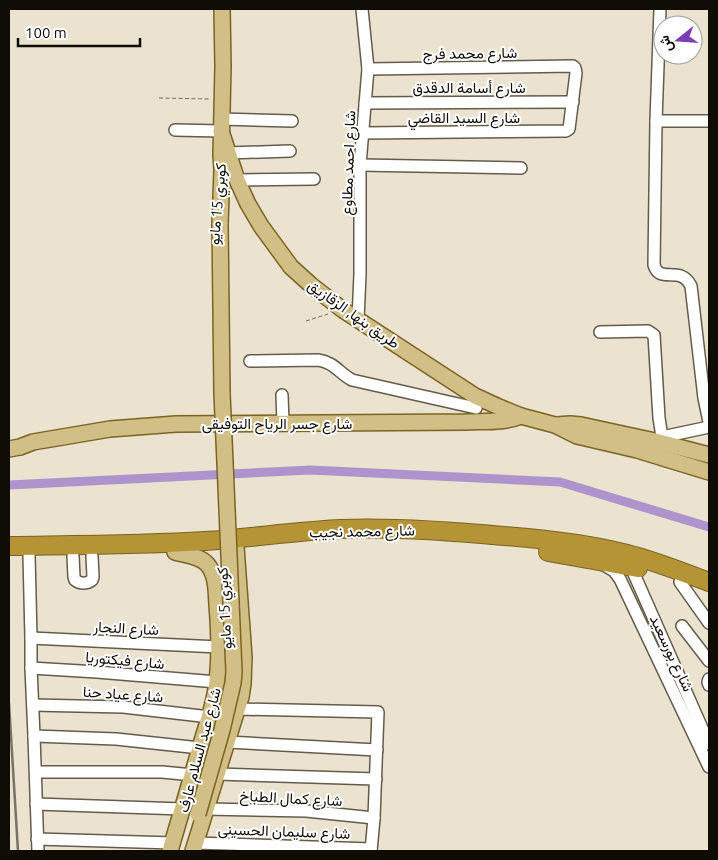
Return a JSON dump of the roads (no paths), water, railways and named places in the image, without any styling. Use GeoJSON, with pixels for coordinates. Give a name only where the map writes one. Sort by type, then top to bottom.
{"type":"FeatureCollection","features":[{"type":"Feature","properties":{"kind":"highway","name":"شارع محمد نجيب"},"geometry":{"type":"LineString","coordinates":[[9,555],[73,556],[92,551],[342,529],[426,535],[529,538],[576,544],[626,553],[709,582]]}},
{"type":"Feature","properties":{"kind":"highway","name":"شارع محمد نجيب"},"geometry":{"type":"LineString","coordinates":[[9,546],[92,551],[175,552],[281,541],[407,534]]}},
{"type":"Feature","properties":{"kind":"highway","name":"شارع محمد نجيب"},"geometry":{"type":"LineString","coordinates":[[426,535],[554,553],[631,567],[661,574],[709,593]]}},
{"type":"Feature","properties":{"kind":"main road","name":"طريق بنها, الزقازيق"},"geometry":{"type":"LineString","coordinates":[[222,9],[222,125],[224,154],[261,226],[291,267],[343,310],[475,402],[555,425],[581,425],[709,455]]}},
{"type":"Feature","properties":{"kind":"main road","name":"كوبري 15 مايو"},"geometry":{"type":"LineString","coordinates":[[216,224],[221,199],[224,154]]}},
{"type":"Feature","properties":{"kind":"main road","name":"كوبري 15 مايو"},"geometry":{"type":"LineString","coordinates":[[195,847],[192,835],[195,811],[226,680],[227,654],[218,493],[212,307],[216,177],[219,162],[224,154]]}},
{"type":"Feature","properties":{"kind":"main road"},"geometry":{"type":"LineString","coordinates":[[221,199],[231,193],[244,194]]}},
{"type":"Feature","properties":{"kind":"main road"},"geometry":{"type":"LineString","coordinates":[[466,422],[475,413],[475,402]]}},
{"type":"Feature","properties":{"kind":"main road","name":"شارع جسر الرياح التوفيقى"},"geometry":{"type":"LineString","coordinates":[[9,449],[20,448],[33,442],[129,427],[176,424],[504,421],[521,416]]}},
{"type":"Feature","properties":{"kind":"main road","name":"شارع جسر الرياح التوفيقى"},"geometry":{"type":"LineString","coordinates":[[9,440],[33,442]]}},
{"type":"Feature","properties":{"kind":"main road","name":"طريق بنها, الزقازيق"},"geometry":{"type":"LineString","coordinates":[[660,445],[709,472]]}},
{"type":"Feature","properties":{"kind":"main road","name":"شارع عبد السلام عارف"},"geometry":{"type":"LineString","coordinates":[[195,811],[218,774],[238,709],[243,684],[244,657],[236,547]]}},
{"type":"Feature","properties":{"kind":"main road","name":"شارع عبد السلام عارف"},"geometry":{"type":"LineString","coordinates":[[175,552],[199,559],[208,565],[215,579],[219,647],[217,682],[210,717],[193,775],[195,811]]}},
{"type":"Feature","properties":{"kind":"main road","name":"كوبري 15 مايو"},"geometry":{"type":"LineString","coordinates":[[174,849],[195,811]]}},
{"type":"Feature","properties":{"kind":"street","name":"شارع احمد مطاوع"},"geometry":{"type":"LineString","coordinates":[[358,320],[360,165],[368,69],[362,9]]}},
{"type":"Feature","properties":{"kind":"street"},"geometry":{"type":"LineString","coordinates":[[660,9],[654,265],[658,273],[684,277],[691,286],[704,398],[709,422]]}},
{"type":"Feature","properties":{"kind":"street","name":"شارع محمد فرج"},"geometry":{"type":"LineString","coordinates":[[368,69],[572,66],[575,68],[576,73],[573,102]]}},
{"type":"Feature","properties":{"kind":"street","name":"شارع أسامة الدقدق"},"geometry":{"type":"LineString","coordinates":[[365,103],[573,102]]}},
{"type":"Feature","properties":{"kind":"street","name":"شارع السيد القاضي"},"geometry":{"type":"LineString","coordinates":[[363,133],[565,132],[568,129],[573,102]]}},
{"type":"Feature","properties":{"kind":"street"},"geometry":{"type":"LineString","coordinates":[[175,130],[292,121]]}},
{"type":"Feature","properties":{"kind":"street"},"geometry":{"type":"LineString","coordinates":[[656,121],[709,121]]}},
{"type":"Feature","properties":{"kind":"street"},"geometry":{"type":"LineString","coordinates":[[224,154],[290,151]]}},
{"type":"Feature","properties":{"kind":"street"},"geometry":{"type":"LineString","coordinates":[[360,165],[521,168]]}},
{"type":"Feature","properties":{"kind":"street"},"geometry":{"type":"LineString","coordinates":[[237,180],[314,179]]}},
{"type":"Feature","properties":{"kind":"street"},"geometry":{"type":"LineString","coordinates":[[600,332],[648,331],[654,335],[660,445],[709,427]]}},
{"type":"Feature","properties":{"kind":"street"},"geometry":{"type":"LineString","coordinates":[[250,361],[326,361],[333,364],[352,380],[475,402]]}},
{"type":"Feature","properties":{"kind":"street"},"geometry":{"type":"LineString","coordinates":[[282,395],[283,423]]}},
{"type":"Feature","properties":{"kind":"street"},"geometry":{"type":"LineString","coordinates":[[73,556],[75,580],[81,583],[90,582],[93,577],[92,551]]}},
{"type":"Feature","properties":{"kind":"street"},"geometry":{"type":"LineString","coordinates":[[29,555],[38,851]]}},
{"type":"Feature","properties":{"kind":"street","name":"شارع بورسعيد"},"geometry":{"type":"LineString","coordinates":[[596,561],[614,571],[620,578],[709,767]]}},
{"type":"Feature","properties":{"kind":"street","name":"شارع بورسعيد"},"geometry":{"type":"LineString","coordinates":[[631,567],[709,744]]}},
{"type":"Feature","properties":{"kind":"street"},"geometry":{"type":"LineString","coordinates":[[680,582],[709,623]]}},
{"type":"Feature","properties":{"kind":"street"},"geometry":{"type":"LineString","coordinates":[[682,626],[709,661]]}},
{"type":"Feature","properties":{"kind":"street","name":"شارع النجار"},"geometry":{"type":"LineString","coordinates":[[32,638],[219,647]]}},
{"type":"Feature","properties":{"kind":"street","name":"شارع فيكتوريا"},"geometry":{"type":"LineString","coordinates":[[31,668],[217,682]]}},
{"type":"Feature","properties":{"kind":"street"},"geometry":{"type":"LineString","coordinates":[[709,679],[709,685]]}},
{"type":"Feature","properties":{"kind":"street","name":"شارع عياد حنا"},"geometry":{"type":"LineString","coordinates":[[33,705],[123,706],[210,717]]}},
{"type":"Feature","properties":{"kind":"street"},"geometry":{"type":"LineString","coordinates":[[238,709],[377,712],[376,779],[371,850]]}},
{"type":"Feature","properties":{"kind":"street"},"geometry":{"type":"LineString","coordinates":[[34,736],[116,739],[200,748]]}},
{"type":"Feature","properties":{"kind":"street"},"geometry":{"type":"LineString","coordinates":[[227,742],[377,750]]}},
{"type":"Feature","properties":{"kind":"street"},"geometry":{"type":"LineString","coordinates":[[36,772],[162,772],[193,775]]}},
{"type":"Feature","properties":{"kind":"street"},"geometry":{"type":"LineString","coordinates":[[218,774],[376,779]]}},
{"type":"Feature","properties":{"kind":"street","name":"شارع كمال الطباخ"},"geometry":{"type":"LineString","coordinates":[[36,804],[195,811],[306,811],[374,818]]}},
{"type":"Feature","properties":{"kind":"street"},"geometry":{"type":"LineString","coordinates":[[37,839],[174,849]]}},
{"type":"Feature","properties":{"kind":"street","name":"شارع سليمان الحسينى"},"geometry":{"type":"LineString","coordinates":[[195,847],[371,850]]}},
{"type":"Feature","properties":{"kind":"waterway"},"geometry":{"type":"LineString","coordinates":[[9,485],[310,470],[560,482],[709,527]]}},
{"type":"Feature","properties":{"kind":"railway"},"geometry":{"type":"LineString","coordinates":[[9,703],[18,851]]}}]}
